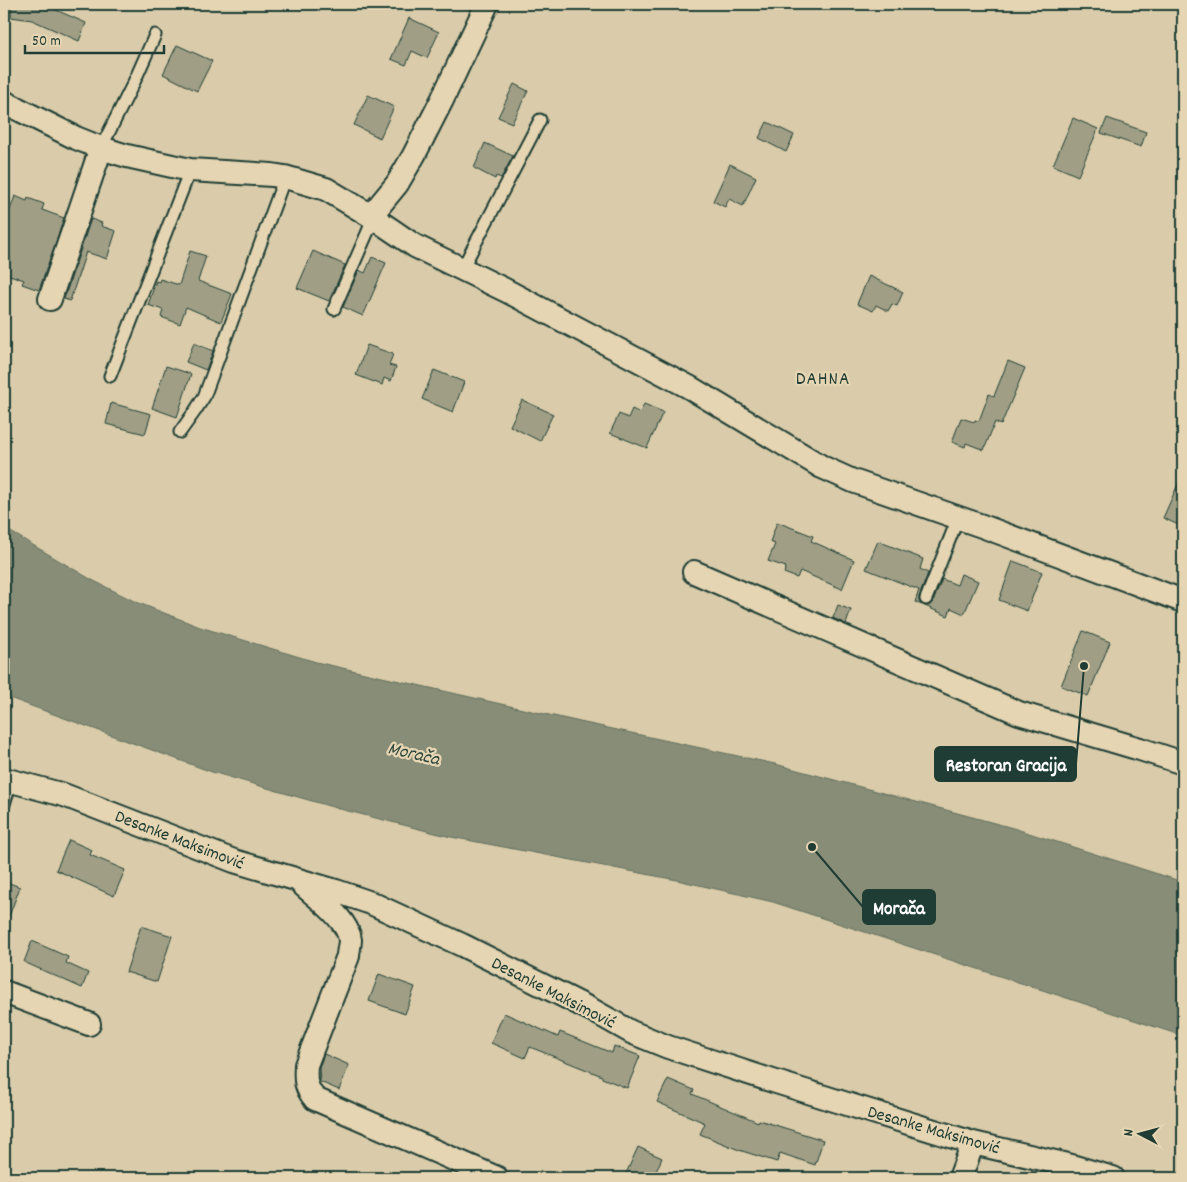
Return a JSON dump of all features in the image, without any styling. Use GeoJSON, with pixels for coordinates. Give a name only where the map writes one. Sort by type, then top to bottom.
{"type":"FeatureCollection","features":[{"type":"Feature","properties":{"kind":"street"},"geometry":{"type":"LineString","coordinates":[[371,216],[392,192],[414,155],[487,4]]}},
{"type":"Feature","properties":{"kind":"street"},"geometry":{"type":"LineString","coordinates":[[4,102],[54,128],[101,148],[135,158],[190,170],[285,177],[326,189],[371,216],[415,246],[505,290],[689,388],[836,474],[853,482],[958,518],[1183,601]]}},
{"type":"Feature","properties":{"kind":"street"},"geometry":{"type":"LineString","coordinates":[[50,299],[101,148]]}},
{"type":"Feature","properties":{"kind":"street"},"geometry":{"type":"LineString","coordinates":[[694,572],[1019,713],[1183,763]]}},
{"type":"Feature","properties":{"kind":"street","name":"Desanke Maksimović"},"geometry":{"type":"LineString","coordinates":[[7,780],[64,795],[234,861],[371,903],[462,945],[592,1010],[631,1032],[668,1047],[973,1143],[1068,1165],[1110,1178]]}},
{"type":"Feature","properties":{"kind":"street"},"geometry":{"type":"LineString","coordinates":[[296,879],[336,915],[346,927],[350,941],[348,956],[306,1065],[305,1078],[308,1090],[315,1099],[498,1178]]}},
{"type":"Feature","properties":{"kind":"street"},"geometry":{"type":"LineString","coordinates":[[4,992],[89,1024]]}},
{"type":"Feature","properties":{"kind":"street"},"geometry":{"type":"LineString","coordinates":[[960,1178],[973,1143]]}},
{"type":"Feature","properties":{"kind":"lane"},"geometry":{"type":"LineString","coordinates":[[101,148],[155,35]]}},
{"type":"Feature","properties":{"kind":"lane"},"geometry":{"type":"LineString","coordinates":[[462,269],[540,120]]}},
{"type":"Feature","properties":{"kind":"lane"},"geometry":{"type":"LineString","coordinates":[[110,376],[190,170]]}},
{"type":"Feature","properties":{"kind":"lane"},"geometry":{"type":"LineString","coordinates":[[180,432],[204,397],[285,177]]}},
{"type":"Feature","properties":{"kind":"lane"},"geometry":{"type":"LineString","coordinates":[[334,309],[368,229],[371,216]]}},
{"type":"Feature","properties":{"kind":"lane"},"geometry":{"type":"LineString","coordinates":[[926,599],[958,518]]}},
{"type":"Feature","properties":{"kind":"lane"},"geometry":{"type":"LineString","coordinates":[[4,804],[7,780]]}},
{"type":"Feature","properties":{"kind":"water"},"geometry":{"type":"Polygon","coordinates":[[[4,528],[92,580],[136,602],[200,627],[316,662],[775,764],[1013,828],[1183,882],[1183,1036],[773,902],[677,880],[451,837],[336,808],[212,772],[4,696],[4,528]]]}},
{"type":"Feature","properties":{"kind":"building"},"geometry":{"type":"Polygon","coordinates":[[[12,4],[42,4],[86,23],[79,41],[32,20],[11,17],[12,4]]]}},
{"type":"Feature","properties":{"kind":"building"},"geometry":{"type":"Polygon","coordinates":[[[409,18],[439,32],[427,58],[412,51],[406,65],[391,59],[409,18]]]}},
{"type":"Feature","properties":{"kind":"building"},"geometry":{"type":"Polygon","coordinates":[[[177,45],[212,61],[197,91],[163,74],[177,45]]]}},
{"type":"Feature","properties":{"kind":"building"},"geometry":{"type":"Polygon","coordinates":[[[514,84],[528,91],[512,123],[498,117],[514,84]]]}},
{"type":"Feature","properties":{"kind":"building"},"geometry":{"type":"Polygon","coordinates":[[[368,95],[394,107],[380,138],[354,125],[368,95]]]}},
{"type":"Feature","properties":{"kind":"building"},"geometry":{"type":"Polygon","coordinates":[[[1073,118],[1098,129],[1078,176],[1053,165],[1073,118]]]}},
{"type":"Feature","properties":{"kind":"building"},"geometry":{"type":"Polygon","coordinates":[[[1107,118],[1146,132],[1141,147],[1101,133],[1107,118]]]}},
{"type":"Feature","properties":{"kind":"building"},"geometry":{"type":"Polygon","coordinates":[[[767,122],[794,135],[786,152],[759,138],[767,122]]]}},
{"type":"Feature","properties":{"kind":"building"},"geometry":{"type":"Polygon","coordinates":[[[485,143],[513,156],[501,178],[496,176],[495,179],[474,168],[485,143]]]}},
{"type":"Feature","properties":{"kind":"building"},"geometry":{"type":"Polygon","coordinates":[[[730,164],[756,177],[743,206],[729,199],[725,207],[713,201],[730,164]]]}},
{"type":"Feature","properties":{"kind":"building"},"geometry":{"type":"Polygon","coordinates":[[[15,196],[27,201],[28,198],[44,204],[42,210],[64,218],[39,290],[22,284],[24,280],[4,273],[4,226],[15,196]]]}},
{"type":"Feature","properties":{"kind":"building"},"geometry":{"type":"Polygon","coordinates":[[[91,219],[102,223],[101,226],[116,231],[107,259],[86,252],[70,301],[64,299],[91,219]]]}},
{"type":"Feature","properties":{"kind":"building"},"geometry":{"type":"Polygon","coordinates":[[[190,251],[206,256],[198,281],[232,294],[221,322],[186,307],[180,324],[161,317],[163,310],[148,305],[156,281],[159,282],[160,279],[179,285],[190,251]]]}},
{"type":"Feature","properties":{"kind":"building"},"geometry":{"type":"Polygon","coordinates":[[[313,251],[345,265],[329,301],[297,288],[313,251]]]}},
{"type":"Feature","properties":{"kind":"building"},"geometry":{"type":"Polygon","coordinates":[[[372,257],[386,263],[363,316],[343,307],[359,270],[365,273],[372,257]]]}},
{"type":"Feature","properties":{"kind":"building"},"geometry":{"type":"Polygon","coordinates":[[[869,276],[903,292],[897,306],[892,304],[888,311],[876,305],[873,311],[857,304],[869,276]]]}},
{"type":"Feature","properties":{"kind":"building"},"geometry":{"type":"Polygon","coordinates":[[[194,343],[213,351],[206,370],[186,362],[194,343]]]}},
{"type":"Feature","properties":{"kind":"building"},"geometry":{"type":"Polygon","coordinates":[[[367,345],[393,354],[389,365],[396,367],[391,381],[384,378],[382,385],[356,375],[367,345]]]}},
{"type":"Feature","properties":{"kind":"building"},"geometry":{"type":"Polygon","coordinates":[[[1008,361],[1025,368],[1001,425],[995,422],[984,450],[966,443],[965,447],[952,442],[961,418],[974,422],[975,420],[979,421],[989,394],[994,396],[1008,361]]]}},
{"type":"Feature","properties":{"kind":"building"},"geometry":{"type":"Polygon","coordinates":[[[166,366],[191,374],[177,417],[152,408],[166,366]]]}},
{"type":"Feature","properties":{"kind":"building"},"geometry":{"type":"Polygon","coordinates":[[[434,370],[464,382],[453,412],[422,399],[434,370]]]}},
{"type":"Feature","properties":{"kind":"building"},"geometry":{"type":"Polygon","coordinates":[[[522,400],[553,414],[540,441],[510,426],[522,400]]]}},
{"type":"Feature","properties":{"kind":"building"},"geometry":{"type":"Polygon","coordinates":[[[111,403],[151,414],[145,434],[106,424],[111,403]]]}},
{"type":"Feature","properties":{"kind":"building"},"geometry":{"type":"Polygon","coordinates":[[[644,404],[663,412],[647,448],[610,433],[619,414],[628,418],[632,409],[640,413],[644,404]]]}},
{"type":"Feature","properties":{"kind":"building"},"geometry":{"type":"Polygon","coordinates":[[[1183,473],[1183,527],[1163,518],[1183,473]]]}},
{"type":"Feature","properties":{"kind":"building"},"geometry":{"type":"Polygon","coordinates":[[[777,522],[813,536],[811,541],[854,560],[842,589],[800,571],[797,578],[784,573],[786,567],[768,561],[775,544],[770,542],[777,522]]]}},
{"type":"Feature","properties":{"kind":"building"},"geometry":{"type":"Polygon","coordinates":[[[878,541],[923,559],[920,569],[928,573],[919,597],[922,605],[915,602],[919,590],[866,569],[878,541]]]}},
{"type":"Feature","properties":{"kind":"building"},"geometry":{"type":"Polygon","coordinates":[[[1013,561],[1042,572],[1027,611],[999,600],[1013,561]]]}},
{"type":"Feature","properties":{"kind":"building"},"geometry":{"type":"Polygon","coordinates":[[[961,574],[978,581],[964,614],[951,608],[948,616],[925,606],[933,602],[942,579],[957,585],[961,574]]]}},
{"type":"Feature","properties":{"kind":"building"},"geometry":{"type":"Polygon","coordinates":[[[838,605],[851,610],[846,624],[833,618],[838,605]]]}},
{"type":"Feature","properties":{"kind":"building"},"geometry":{"type":"Polygon","coordinates":[[[1083,631],[1110,642],[1088,696],[1061,686],[1083,631]]]}},
{"type":"Feature","properties":{"kind":"building"},"geometry":{"type":"Polygon","coordinates":[[[69,840],[92,850],[90,855],[125,870],[114,896],[56,870],[69,840]]]}},
{"type":"Feature","properties":{"kind":"building"},"geometry":{"type":"Polygon","coordinates":[[[4,881],[20,887],[5,927],[4,927],[4,881]]]}},
{"type":"Feature","properties":{"kind":"building"},"geometry":{"type":"Polygon","coordinates":[[[141,926],[172,936],[157,982],[126,972],[141,926]]]}},
{"type":"Feature","properties":{"kind":"building"},"geometry":{"type":"Polygon","coordinates":[[[32,941],[68,957],[66,963],[88,973],[82,988],[24,962],[32,941]]]}},
{"type":"Feature","properties":{"kind":"building"},"geometry":{"type":"Polygon","coordinates":[[[379,974],[415,987],[405,1014],[369,1001],[379,974]]]}},
{"type":"Feature","properties":{"kind":"building"},"geometry":{"type":"Polygon","coordinates":[[[504,1013],[558,1037],[560,1032],[612,1053],[614,1046],[640,1056],[627,1088],[530,1047],[525,1058],[491,1043],[504,1013]]]}},
{"type":"Feature","properties":{"kind":"building"},"geometry":{"type":"Polygon","coordinates":[[[324,1054],[349,1065],[339,1090],[320,1082],[319,1068],[324,1054]]]}},
{"type":"Feature","properties":{"kind":"building"},"geometry":{"type":"Polygon","coordinates":[[[668,1079],[694,1090],[692,1094],[758,1122],[759,1120],[823,1140],[815,1165],[780,1153],[777,1162],[739,1150],[700,1134],[705,1123],[657,1102],[668,1079]]]}},
{"type":"Feature","properties":{"kind":"building"},"geometry":{"type":"Polygon","coordinates":[[[638,1147],[662,1158],[653,1178],[624,1178],[638,1147]]]}},
{"type":"Feature","properties":{"kind":"place","name":"Restoran Gracija"},"geometry":{"type":"Point","coordinates":[1084,666]}},
{"type":"Feature","properties":{"kind":"place","name":"Morača"},"geometry":{"type":"Point","coordinates":[812,847]}},
{"type":"Feature","properties":{"kind":"district","name":"DAHNA"},"geometry":{"type":"Point","coordinates":[823,377]}}]}
